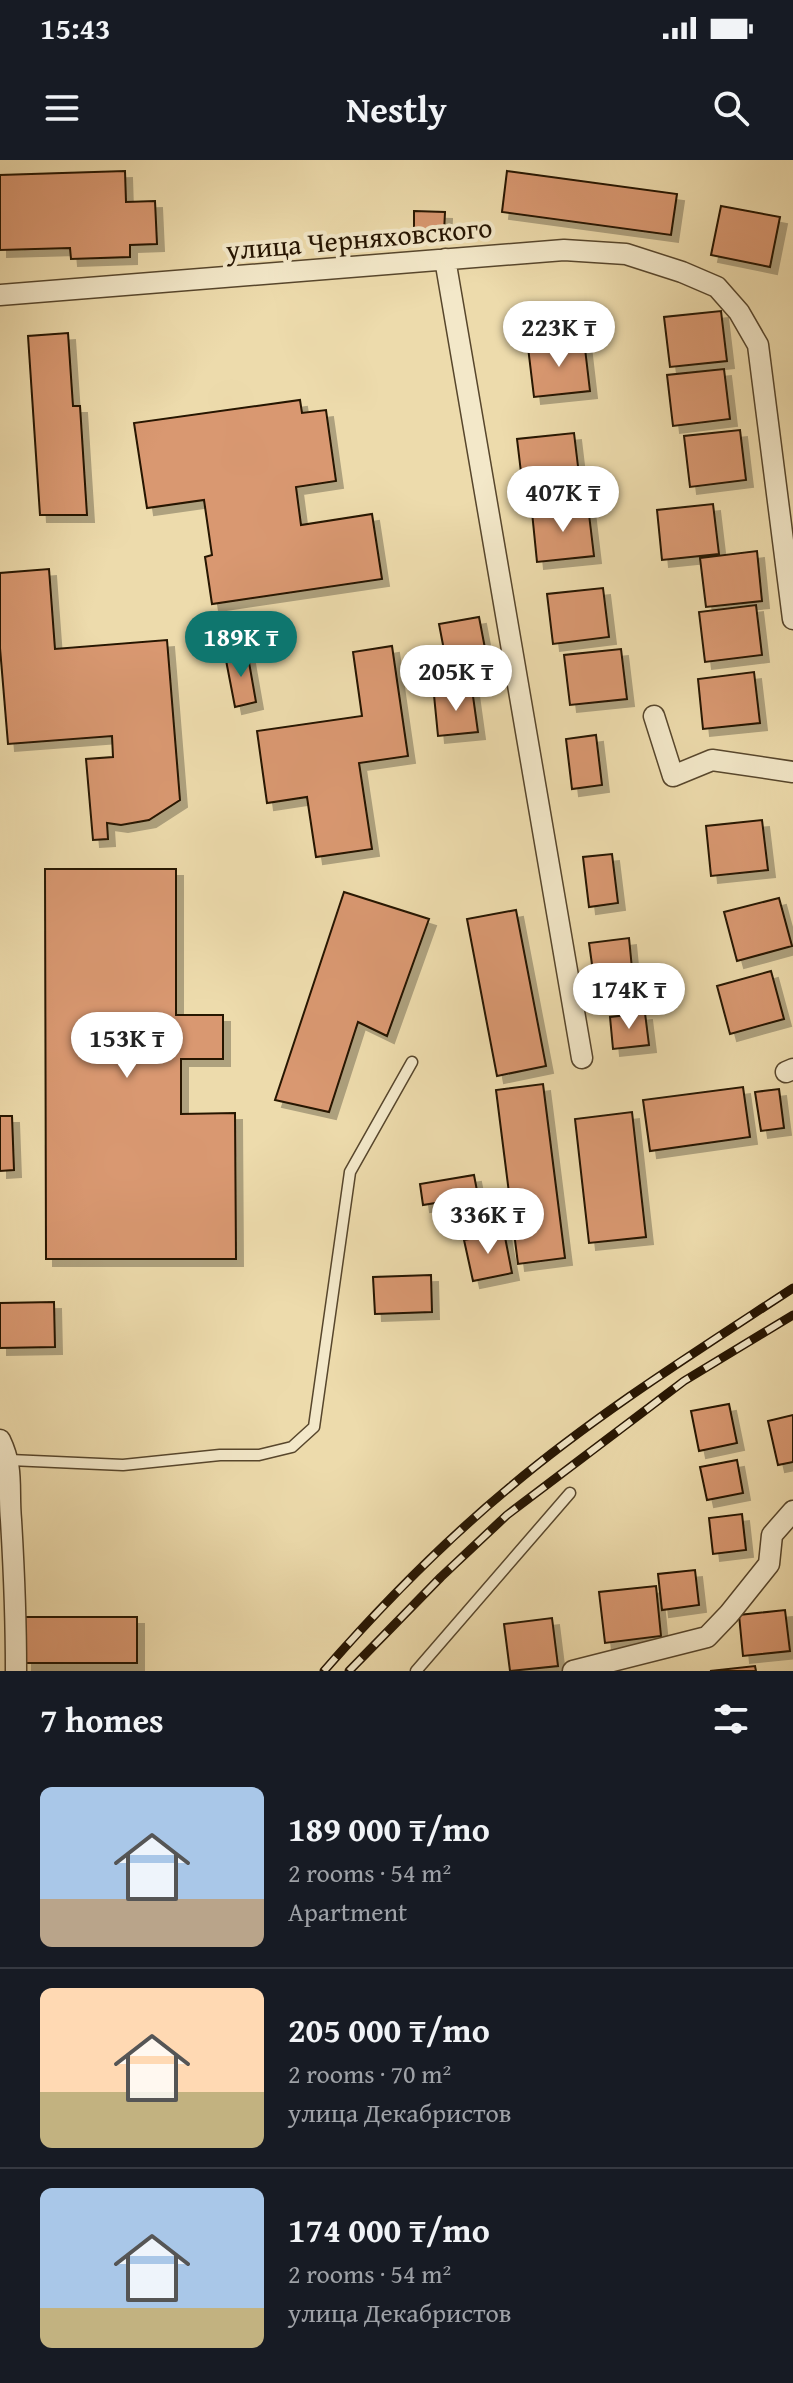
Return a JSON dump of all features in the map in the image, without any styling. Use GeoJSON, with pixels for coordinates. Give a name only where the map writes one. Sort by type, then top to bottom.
{"type":"FeatureCollection","features":[{"type":"Feature","properties":{"kind":"street","name":"улица Черняховского"},"geometry":{"type":"LineString","coordinates":[[0,295],[564,250],[626,254],[682,272],[717,287],[739,312],[758,345],[793,619]]}},
{"type":"Feature","properties":{"kind":"street"},"geometry":{"type":"LineString","coordinates":[[445,259],[582,1058]]}},
{"type":"Feature","properties":{"kind":"street"},"geometry":{"type":"LineString","coordinates":[[654,716],[673,776],[712,760],[793,772]]}},
{"type":"Feature","properties":{"kind":"street"},"geometry":{"type":"LineString","coordinates":[[0,1440],[10,1460],[10,1515],[16,1581],[16,1671]]}},
{"type":"Feature","properties":{"kind":"street"},"geometry":{"type":"LineString","coordinates":[[573,1671],[707,1637],[769,1564],[772,1535],[793,1511]]}},
{"type":"Feature","properties":{"kind":"lane"},"geometry":{"type":"LineString","coordinates":[[10,1460],[123,1465],[220,1455],[259,1455],[292,1447],[314,1427],[350,1172],[412,1062]]}},
{"type":"Feature","properties":{"kind":"lane"},"geometry":{"type":"LineString","coordinates":[[416,1671],[570,1493]]}},
{"type":"Feature","properties":{"kind":"building"},"geometry":{"type":"Polygon","coordinates":[[[125,171],[126,202],[155,201],[157,244],[130,245],[130,257],[71,259],[70,248],[0,250],[0,175],[125,171]]]}},
{"type":"Feature","properties":{"kind":"building"},"geometry":{"type":"Polygon","coordinates":[[[507,171],[677,194],[671,235],[502,212],[507,171]]]}},
{"type":"Feature","properties":{"kind":"building"},"geometry":{"type":"Polygon","coordinates":[[[721,206],[780,217],[770,267],[711,255],[721,206]]]}},
{"type":"Feature","properties":{"kind":"building"},"geometry":{"type":"Polygon","coordinates":[[[414,211],[445,212],[444,233],[414,232],[414,211]]]}},
{"type":"Feature","properties":{"kind":"building"},"geometry":{"type":"Polygon","coordinates":[[[721,311],[727,361],[670,367],[664,317],[721,311]]]}},
{"type":"Feature","properties":{"kind":"building"},"geometry":{"type":"Polygon","coordinates":[[[68,333],[73,406],[80,406],[87,515],[40,515],[28,336],[68,333]]]}},
{"type":"Feature","properties":{"kind":"building"},"geometry":{"type":"Polygon","coordinates":[[[584,340],[590,391],[534,397],[528,347],[584,340]]]}},
{"type":"Feature","properties":{"kind":"building"},"geometry":{"type":"Polygon","coordinates":[[[724,369],[730,419],[673,426],[667,375],[724,369]]]}},
{"type":"Feature","properties":{"kind":"building"},"geometry":{"type":"Polygon","coordinates":[[[300,400],[302,413],[326,410],[336,481],[296,487],[301,525],[372,514],[382,579],[212,604],[205,557],[212,555],[204,500],[147,508],[134,423],[300,400]]]}},
{"type":"Feature","properties":{"kind":"building"},"geometry":{"type":"Polygon","coordinates":[[[740,430],[746,480],[690,487],[684,436],[740,430]]]}},
{"type":"Feature","properties":{"kind":"building"},"geometry":{"type":"Polygon","coordinates":[[[574,433],[580,483],[523,489],[517,439],[574,433]]]}},
{"type":"Feature","properties":{"kind":"building"},"geometry":{"type":"Polygon","coordinates":[[[713,504],[719,554],[662,560],[657,510],[713,504]]]}},
{"type":"Feature","properties":{"kind":"building"},"geometry":{"type":"Polygon","coordinates":[[[588,506],[594,556],[537,562],[532,512],[588,506]]]}},
{"type":"Feature","properties":{"kind":"building"},"geometry":{"type":"Polygon","coordinates":[[[757,551],[762,601],[706,607],[700,558],[757,551]]]}},
{"type":"Feature","properties":{"kind":"building"},"geometry":{"type":"Polygon","coordinates":[[[49,569],[55,649],[167,640],[180,800],[149,820],[121,825],[107,823],[108,839],[93,840],[86,759],[113,757],[112,736],[8,744],[0,648],[0,573],[49,569]]]}},
{"type":"Feature","properties":{"kind":"building"},"geometry":{"type":"Polygon","coordinates":[[[603,588],[609,637],[553,644],[547,594],[603,588]]]}},
{"type":"Feature","properties":{"kind":"building"},"geometry":{"type":"Polygon","coordinates":[[[756,605],[762,655],[705,662],[699,612],[756,605]]]}},
{"type":"Feature","properties":{"kind":"building"},"geometry":{"type":"Polygon","coordinates":[[[479,617],[488,664],[448,671],[439,624],[479,617]]]}},
{"type":"Feature","properties":{"kind":"building"},"geometry":{"type":"Polygon","coordinates":[[[392,646],[408,756],[359,763],[372,849],[316,857],[307,797],[267,803],[257,731],[362,716],[353,652],[392,646]]]}},
{"type":"Feature","properties":{"kind":"building"},"geometry":{"type":"Polygon","coordinates":[[[621,649],[627,699],[570,705],[564,655],[621,649]]]}},
{"type":"Feature","properties":{"kind":"building"},"geometry":{"type":"Polygon","coordinates":[[[247,651],[256,702],[235,707],[225,655],[247,651]]]}},
{"type":"Feature","properties":{"kind":"building"},"geometry":{"type":"Polygon","coordinates":[[[754,672],[760,723],[703,729],[698,679],[754,672]]]}},
{"type":"Feature","properties":{"kind":"building"},"geometry":{"type":"Polygon","coordinates":[[[472,689],[478,732],[438,736],[434,695],[472,689]]]}},
{"type":"Feature","properties":{"kind":"building"},"geometry":{"type":"Polygon","coordinates":[[[596,735],[602,785],[572,789],[566,739],[596,735]]]}},
{"type":"Feature","properties":{"kind":"building"},"geometry":{"type":"Polygon","coordinates":[[[762,820],[768,870],[711,876],[706,826],[762,820]]]}},
{"type":"Feature","properties":{"kind":"building"},"geometry":{"type":"Polygon","coordinates":[[[612,854],[618,903],[589,907],[583,857],[612,854]]]}},
{"type":"Feature","properties":{"kind":"building"},"geometry":{"type":"Polygon","coordinates":[[[45,869],[176,869],[176,1015],[223,1015],[223,1059],[181,1059],[181,1114],[235,1113],[236,1259],[46,1259],[45,869]]]}},
{"type":"Feature","properties":{"kind":"building"},"geometry":{"type":"Polygon","coordinates":[[[344,892],[429,919],[387,1036],[358,1022],[329,1112],[275,1100],[344,892]]]}},
{"type":"Feature","properties":{"kind":"building"},"geometry":{"type":"Polygon","coordinates":[[[779,898],[792,946],[737,961],[724,912],[779,898]]]}},
{"type":"Feature","properties":{"kind":"building"},"geometry":{"type":"Polygon","coordinates":[[[516,910],[546,1066],[497,1076],[467,919],[516,910]]]}},
{"type":"Feature","properties":{"kind":"building"},"geometry":{"type":"Polygon","coordinates":[[[629,938],[634,989],[596,993],[589,943],[629,938]]]}},
{"type":"Feature","properties":{"kind":"building"},"geometry":{"type":"Polygon","coordinates":[[[771,971],[784,1019],[730,1034],[717,986],[771,971]]]}},
{"type":"Feature","properties":{"kind":"building"},"geometry":{"type":"Polygon","coordinates":[[[645,1013],[649,1045],[613,1049],[610,1017],[645,1013]]]}},
{"type":"Feature","properties":{"kind":"building"},"geometry":{"type":"Polygon","coordinates":[[[543,1084],[565,1258],[518,1264],[496,1090],[543,1084]]]}},
{"type":"Feature","properties":{"kind":"building"},"geometry":{"type":"Polygon","coordinates":[[[743,1087],[750,1137],[650,1151],[643,1100],[743,1087]]]}},
{"type":"Feature","properties":{"kind":"building"},"geometry":{"type":"Polygon","coordinates":[[[779,1089],[784,1128],[761,1131],[755,1092],[779,1089]]]}},
{"type":"Feature","properties":{"kind":"building"},"geometry":{"type":"Polygon","coordinates":[[[632,1112],[646,1237],[589,1243],[575,1119],[632,1112]]]}},
{"type":"Feature","properties":{"kind":"building"},"geometry":{"type":"Polygon","coordinates":[[[0,1116],[12,1116],[14,1170],[0,1171],[0,1116]]]}},
{"type":"Feature","properties":{"kind":"building"},"geometry":{"type":"Polygon","coordinates":[[[474,1175],[478,1196],[423,1205],[420,1184],[474,1175]]]}},
{"type":"Feature","properties":{"kind":"building"},"geometry":{"type":"Polygon","coordinates":[[[504,1232],[512,1273],[473,1281],[464,1240],[504,1232]]]}},
{"type":"Feature","properties":{"kind":"building"},"geometry":{"type":"Polygon","coordinates":[[[431,1275],[432,1312],[375,1314],[373,1277],[431,1275]]]}},
{"type":"Feature","properties":{"kind":"building"},"geometry":{"type":"Polygon","coordinates":[[[54,1302],[55,1347],[0,1348],[0,1303],[54,1302]]]}},
{"type":"Feature","properties":{"kind":"building"},"geometry":{"type":"Polygon","coordinates":[[[729,1404],[737,1443],[699,1451],[691,1411],[729,1404]]]}},
{"type":"Feature","properties":{"kind":"building"},"geometry":{"type":"Polygon","coordinates":[[[793,1415],[793,1462],[778,1465],[768,1421],[793,1415]]]}},
{"type":"Feature","properties":{"kind":"building"},"geometry":{"type":"Polygon","coordinates":[[[737,1460],[743,1493],[707,1500],[700,1467],[737,1460]]]}},
{"type":"Feature","properties":{"kind":"building"},"geometry":{"type":"Polygon","coordinates":[[[742,1514],[746,1550],[713,1554],[709,1518],[742,1514]]]}},
{"type":"Feature","properties":{"kind":"building"},"geometry":{"type":"Polygon","coordinates":[[[695,1570],[699,1605],[662,1610],[658,1574],[695,1570]]]}},
{"type":"Feature","properties":{"kind":"building"},"geometry":{"type":"Polygon","coordinates":[[[656,1586],[661,1636],[605,1643],[599,1592],[656,1586]]]}},
{"type":"Feature","properties":{"kind":"building"},"geometry":{"type":"Polygon","coordinates":[[[785,1610],[790,1651],[743,1656],[739,1615],[785,1610]]]}},
{"type":"Feature","properties":{"kind":"building"},"geometry":{"type":"Polygon","coordinates":[[[25,1617],[137,1617],[137,1663],[25,1663],[25,1617]]]}},
{"type":"Feature","properties":{"kind":"building"},"geometry":{"type":"Polygon","coordinates":[[[552,1618],[558,1666],[510,1671],[504,1624],[552,1618]]]}},
{"type":"Feature","properties":{"kind":"building"},"geometry":{"type":"Polygon","coordinates":[[[755,1666],[756,1671],[710,1671],[755,1666]]]}},
{"type":"Feature","properties":{"kind":"railway"},"geometry":{"type":"LineString","coordinates":[[324,1671],[414,1575],[543,1460],[684,1359],[793,1288]]}},
{"type":"Feature","properties":{"kind":"railway"},"geometry":{"type":"LineString","coordinates":[[349,1671],[507,1515],[684,1381],[793,1315]]}}]}
